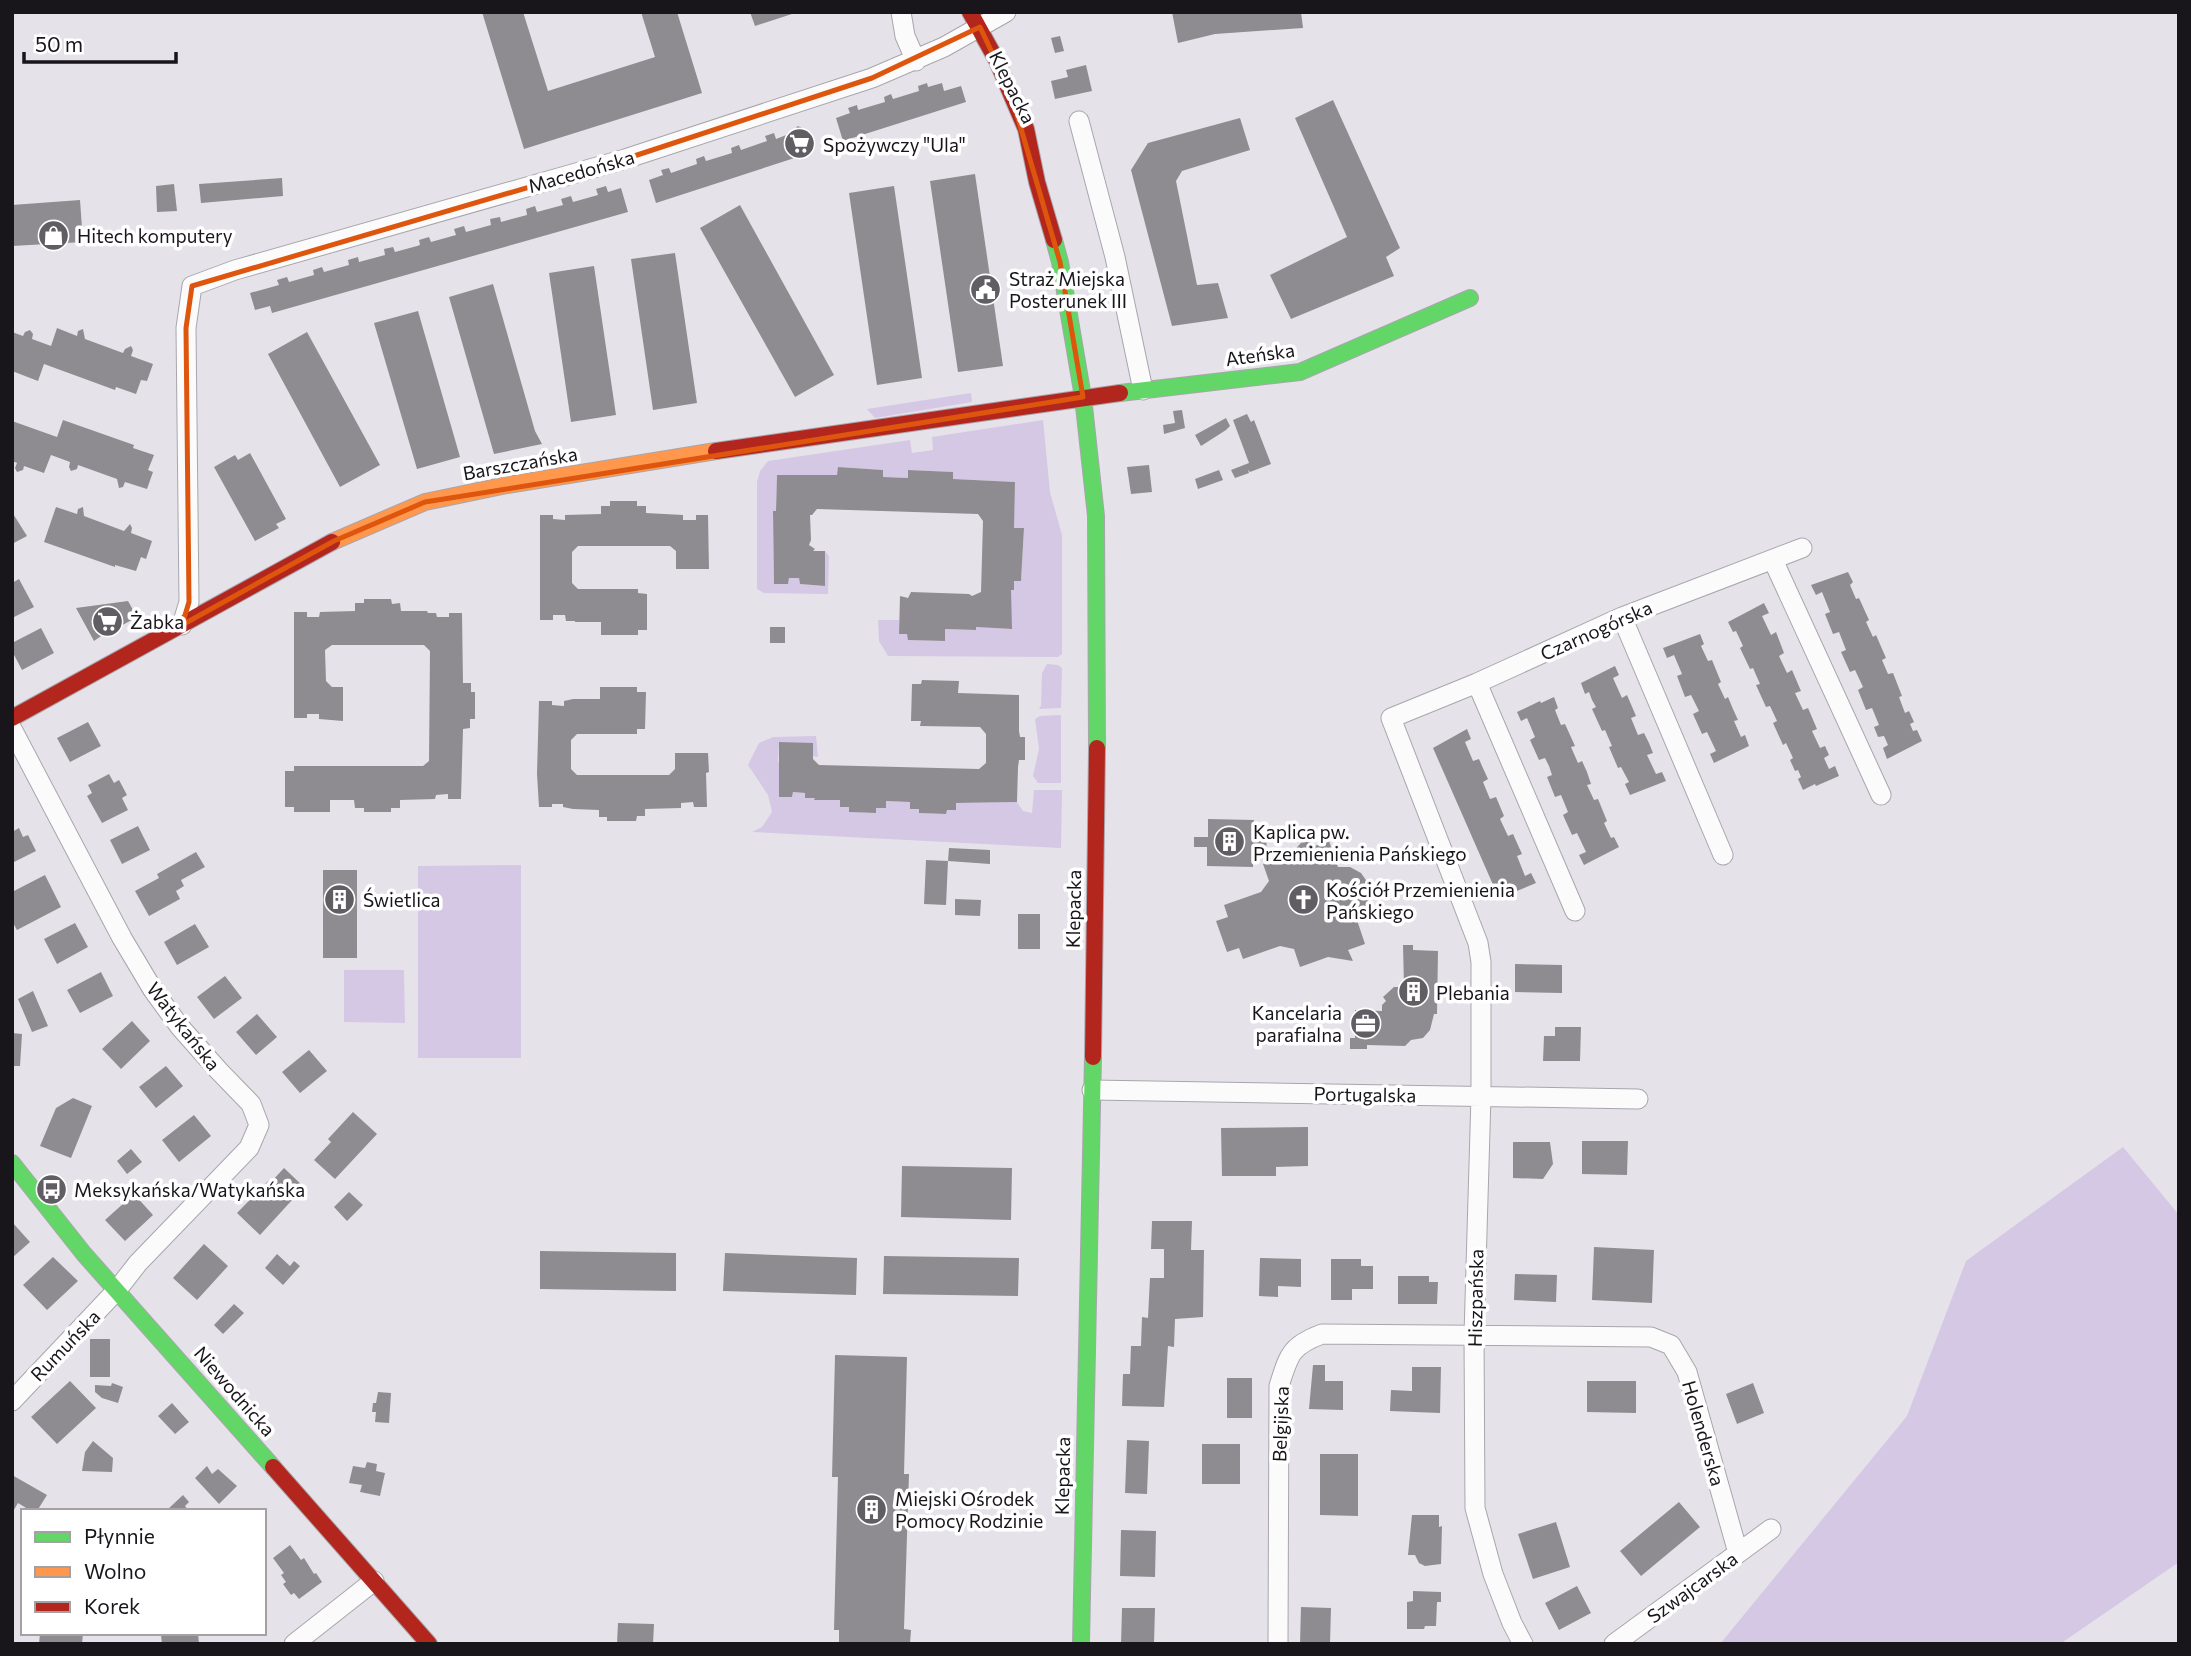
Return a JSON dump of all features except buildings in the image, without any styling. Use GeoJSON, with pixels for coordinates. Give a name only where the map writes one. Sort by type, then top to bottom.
{"type":"FeatureCollection","features":[{"type":"Feature","properties":{"kind":"street"},"geometry":{"type":"LineString","coordinates":[[901,12],[905,36],[916,61]]}},
{"type":"Feature","properties":{"kind":"street","name":"Macedońska"},"geometry":{"type":"LineString","coordinates":[[182,625],[189,602],[186,328],[192,286],[235,270],[625,159],[872,78],[916,61],[968,29],[1006,12]]}},
{"type":"Feature","properties":{"kind":"street","name":"Klepacka"},"geometry":{"type":"LineString","coordinates":[[968,29],[997,61],[1026,129],[1037,182],[1064,279],[1083,397],[1096,516],[1097,722],[1092,1090],[1080,1644]]}},
{"type":"Feature","properties":{"kind":"street","name":"Klepacka"},"geometry":{"type":"LineString","coordinates":[[991,88],[1037,182]]}},
{"type":"Feature","properties":{"kind":"street"},"geometry":{"type":"LineString","coordinates":[[1079,121],[1115,257],[1143,390]]}},
{"type":"Feature","properties":{"kind":"street","name":"Ateńska"},"geometry":{"type":"LineString","coordinates":[[1083,397],[1300,372],[1470,298]]}},
{"type":"Feature","properties":{"kind":"street","name":"Barszczańska"},"geometry":{"type":"LineString","coordinates":[[12,718],[334,541],[425,502],[507,485],[702,453],[1083,397]]}},
{"type":"Feature","properties":{"kind":"street","name":"Czarnogórska"},"geometry":{"type":"LineString","coordinates":[[1391,718],[1477,683],[1622,617],[1802,548]]}},
{"type":"Feature","properties":{"kind":"street"},"geometry":{"type":"LineString","coordinates":[[1773,560],[1881,795]]}},
{"type":"Feature","properties":{"kind":"street"},"geometry":{"type":"LineString","coordinates":[[1622,617],[1723,855]]}},
{"type":"Feature","properties":{"kind":"street"},"geometry":{"type":"LineString","coordinates":[[1477,683],[1575,911]]}},
{"type":"Feature","properties":{"kind":"street","name":"Hiszpańska"},"geometry":{"type":"LineString","coordinates":[[1391,718],[1478,943],[1481,962],[1474,1335],[1475,1508],[1493,1574],[1523,1644]]}},
{"type":"Feature","properties":{"kind":"street","name":"Watykańska"},"geometry":{"type":"LineString","coordinates":[[12,729],[122,938],[153,990],[187,1035],[251,1104],[259,1125],[249,1148],[138,1263],[117,1290]]}},
{"type":"Feature","properties":{"kind":"street","name":"Portugalska"},"geometry":{"type":"LineString","coordinates":[[1092,1090],[1638,1099]]}},
{"type":"Feature","properties":{"kind":"street","name":"Niewodnicka"},"geometry":{"type":"LineString","coordinates":[[12,1163],[84,1254],[429,1644]]}},
{"type":"Feature","properties":{"kind":"street","name":"Rumuńska"},"geometry":{"type":"LineString","coordinates":[[12,1401],[117,1290]]}},
{"type":"Feature","properties":{"kind":"street","name":"Belgijska"},"geometry":{"type":"LineString","coordinates":[[1278,1644],[1279,1386],[1288,1358],[1301,1342],[1322,1335],[1474,1335]]}},
{"type":"Feature","properties":{"kind":"street","name":"Holenderska"},"geometry":{"type":"LineString","coordinates":[[1474,1335],[1651,1338],[1671,1345],[1687,1372],[1738,1553]]}},
{"type":"Feature","properties":{"kind":"street","name":"Szwajcarska"},"geometry":{"type":"LineString","coordinates":[[1614,1644],[1771,1530]]}},
{"type":"Feature","properties":{"kind":"street"},"geometry":{"type":"LineString","coordinates":[[294,1644],[374,1581]]}},
{"type":"Feature","properties":{"kind":"highlighted area"},"geometry":{"type":"Polygon","coordinates":[[[980,27],[1010,91],[1060,262],[1083,397],[425,502],[334,541],[182,625],[189,602],[186,328],[192,286],[625,159],[872,78],[980,27]]]}},
{"type":"Feature","properties":{"kind":"shaded area"},"geometry":{"type":"Polygon","coordinates":[[[971,393],[972,402],[875,418],[867,409],[971,393]]]}},
{"type":"Feature","properties":{"kind":"shaded area"},"geometry":{"type":"Polygon","coordinates":[[[1043,420],[1050,492],[1062,535],[1062,654],[1058,657],[888,656],[879,641],[878,620],[899,620],[899,634],[907,634],[909,640],[945,641],[945,629],[1011,629],[1011,590],[1014,590],[1014,581],[1021,580],[1024,529],[1014,528],[1014,482],[953,479],[953,472],[909,470],[908,478],[883,477],[882,470],[839,467],[837,475],[777,475],[776,511],[773,511],[774,584],[788,584],[789,578],[799,578],[800,584],[824,586],[825,551],[829,556],[828,594],[764,593],[757,589],[757,482],[760,471],[768,461],[910,440],[912,453],[933,450],[932,437],[1043,420]]]}},
{"type":"Feature","properties":{"kind":"shaded area"},"geometry":{"type":"Polygon","coordinates":[[[1047,664],[1062,668],[1061,708],[1039,709],[1042,673],[1047,664]]]}},
{"type":"Feature","properties":{"kind":"shaded area"},"geometry":{"type":"Polygon","coordinates":[[[1061,715],[1061,783],[1038,783],[1033,776],[1039,749],[1035,719],[1040,716],[1061,715]]]}},
{"type":"Feature","properties":{"kind":"shaded area"},"geometry":{"type":"Polygon","coordinates":[[[816,736],[818,757],[812,756],[812,743],[779,743],[778,761],[792,797],[793,792],[805,793],[805,798],[815,800],[840,800],[840,807],[849,807],[849,812],[876,813],[876,808],[886,808],[886,801],[910,802],[910,809],[919,809],[920,813],[946,814],[947,810],[956,810],[956,803],[1017,802],[1023,811],[1032,813],[1034,790],[1062,790],[1061,848],[752,832],[762,827],[772,812],[768,795],[748,765],[759,743],[773,737],[816,736]]]}},
{"type":"Feature","properties":{"kind":"shaded area"},"geometry":{"type":"Polygon","coordinates":[[[521,865],[521,1058],[418,1058],[418,866],[521,865]]]}},
{"type":"Feature","properties":{"kind":"shaded area"},"geometry":{"type":"Polygon","coordinates":[[[344,970],[404,970],[405,1023],[344,1022],[344,970]]]}},
{"type":"Feature","properties":{"kind":"shaded area"},"geometry":{"type":"Polygon","coordinates":[[[2123,1147],[2179,1215],[2179,1562],[2060,1644],[1720,1644],[1907,1416],[1966,1261],[2123,1147]]]}},
{"type":"Feature","properties":{"kind":"traffic: fast"},"geometry":{"type":"LineString","coordinates":[[1054,240],[1083,397],[1096,516],[1097,748]]}},
{"type":"Feature","properties":{"kind":"traffic: fast"},"geometry":{"type":"LineString","coordinates":[[1120,393],[1300,372],[1470,298]]}},
{"type":"Feature","properties":{"kind":"traffic: fast"},"geometry":{"type":"LineString","coordinates":[[1081,1644],[1093,1057]]}},
{"type":"Feature","properties":{"kind":"traffic: fast"},"geometry":{"type":"LineString","coordinates":[[12,1163],[84,1254],[273,1467]]}},
{"type":"Feature","properties":{"kind":"traffic: slow"},"geometry":{"type":"LineString","coordinates":[[332,542],[425,502],[507,485],[716,451]]}},
{"type":"Feature","properties":{"kind":"traffic: jam"},"geometry":{"type":"LineString","coordinates":[[970,12],[997,61],[1026,129],[1037,182],[1054,240]]}},
{"type":"Feature","properties":{"kind":"traffic: jam"},"geometry":{"type":"LineString","coordinates":[[716,451],[1120,393]]}},
{"type":"Feature","properties":{"kind":"traffic: jam"},"geometry":{"type":"LineString","coordinates":[[12,718],[332,542]]}},
{"type":"Feature","properties":{"kind":"traffic: jam"},"geometry":{"type":"LineString","coordinates":[[1093,1057],[1097,748]]}},
{"type":"Feature","properties":{"kind":"traffic: jam"},"geometry":{"type":"LineString","coordinates":[[273,1467],[429,1644]]}},
{"type":"Feature","properties":{"kind":"place","name":"Spożywczy \"Ula\""},"geometry":{"type":"Point","coordinates":[800,144]}},
{"type":"Feature","properties":{"kind":"place","name":"Hitech komputery"},"geometry":{"type":"Point","coordinates":[54,235]}},
{"type":"Feature","properties":{"kind":"place","name":"Straż Miejska Posterunek III"},"geometry":{"type":"Point","coordinates":[986,289]}},
{"type":"Feature","properties":{"kind":"place","name":"Żabka"},"geometry":{"type":"Point","coordinates":[107,621]}},
{"type":"Feature","properties":{"kind":"place","name":"Kaplica pw. Przemienienia Pańskiego"},"geometry":{"type":"Point","coordinates":[1230,842]}},
{"type":"Feature","properties":{"kind":"place","name":"Świetlica"},"geometry":{"type":"Point","coordinates":[340,899]}},
{"type":"Feature","properties":{"kind":"place","name":"Kościół Przemienienia Pańskiego"},"geometry":{"type":"Point","coordinates":[1303,900]}},
{"type":"Feature","properties":{"kind":"place","name":"Plebania"},"geometry":{"type":"Point","coordinates":[1413,992]}},
{"type":"Feature","properties":{"kind":"place","name":"Kancelaria parafialna"},"geometry":{"type":"Point","coordinates":[1365,1023]}},
{"type":"Feature","properties":{"kind":"place","name":"Meksykańska/Watykańska"},"geometry":{"type":"Point","coordinates":[51,1189]}},
{"type":"Feature","properties":{"kind":"place","name":"Miejski Ośrodek Pomocy Rodzinie"},"geometry":{"type":"Point","coordinates":[872,1509]}}]}
